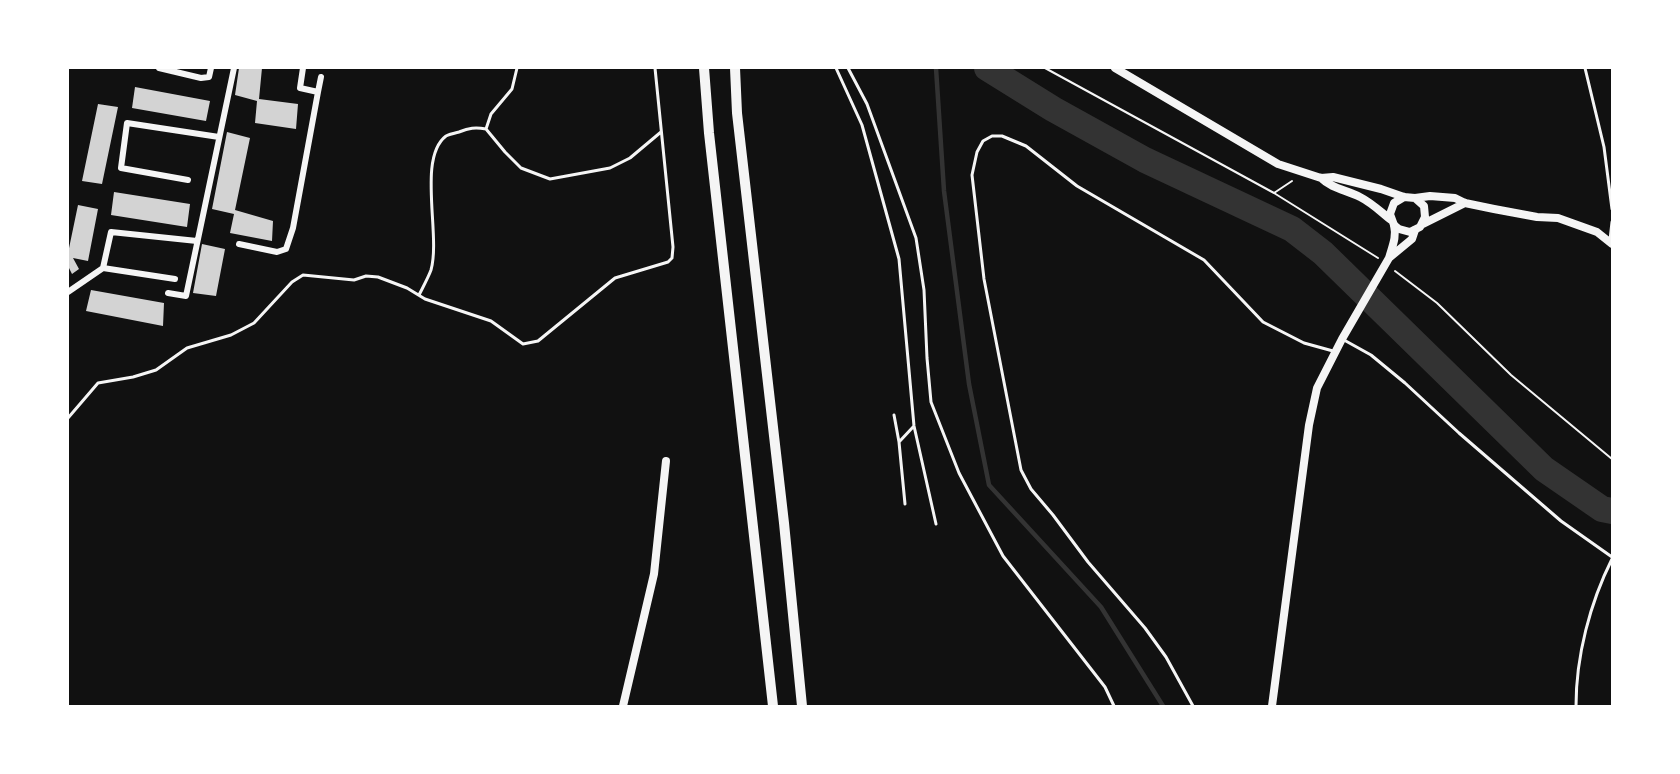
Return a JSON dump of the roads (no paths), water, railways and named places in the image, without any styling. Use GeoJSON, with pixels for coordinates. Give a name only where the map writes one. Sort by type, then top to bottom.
{"type":"FeatureCollection","features":[{"type":"Feature","properties":{"kind":"highway"},"geometry":{"type":"LineString","coordinates":[[704,68],[709,133],[773,706]]}},
{"type":"Feature","properties":{"kind":"highway"},"geometry":{"type":"LineString","coordinates":[[735,68],[737,113],[784,523],[802,706]]}},
{"type":"Feature","properties":{"kind":"main road"},"geometry":{"type":"LineString","coordinates":[[1115,68],[1278,164],[1300,172],[1321,178],[1333,177],[1404,197],[1455,198],[1465,203],[1537,217],[1558,218],[1597,232],[1611,243]]}},
{"type":"Feature","properties":{"kind":"main road"},"geometry":{"type":"LineString","coordinates":[[1321,178],[1328,185],[1363,198],[1404,231],[1415,230],[1465,203]]}},
{"type":"Feature","properties":{"kind":"main road"},"geometry":{"type":"LineString","coordinates":[[1393,223],[1390,214],[1394,203],[1404,197]]}},
{"type":"Feature","properties":{"kind":"main road"},"geometry":{"type":"LineString","coordinates":[[1415,198],[1424,206],[1423,224]]}},
{"type":"Feature","properties":{"kind":"street"},"geometry":{"type":"LineString","coordinates":[[159,68],[201,78],[209,77],[211,68]]}},
{"type":"Feature","properties":{"kind":"street"},"geometry":{"type":"LineString","coordinates":[[168,292],[186,296],[234,68]]}},
{"type":"Feature","properties":{"kind":"street"},"geometry":{"type":"LineString","coordinates":[[303,68],[300,88],[318,92]]}},
{"type":"Feature","properties":{"kind":"street"},"geometry":{"type":"LineString","coordinates":[[239,243],[277,252],[286,249],[293,228],[321,76]]}},
{"type":"Feature","properties":{"kind":"street"},"geometry":{"type":"LineString","coordinates":[[188,180],[121,168],[127,123],[219,137]]}},
{"type":"Feature","properties":{"kind":"street"},"geometry":{"type":"LineString","coordinates":[[1272,706],[1308,425],[1317,388],[1387,261],[1396,236],[1393,223]]}},
{"type":"Feature","properties":{"kind":"street"},"geometry":{"type":"LineString","coordinates":[[1387,261],[1412,239],[1415,230]]}},
{"type":"Feature","properties":{"kind":"street"},"geometry":{"type":"LineString","coordinates":[[68,292],[103,268],[111,232],[197,241]]}},
{"type":"Feature","properties":{"kind":"street"},"geometry":{"type":"LineString","coordinates":[[103,268],[175,279]]}},
{"type":"Feature","properties":{"kind":"street"},"geometry":{"type":"LineString","coordinates":[[623,706],[654,574],[666,461]]}},
{"type":"Feature","properties":{"kind":"lane"},"geometry":{"type":"LineString","coordinates":[[486,129],[491,114],[512,89],[517,68]]}},
{"type":"Feature","properties":{"kind":"lane"},"geometry":{"type":"LineString","coordinates":[[68,418],[98,383],[156,370],[187,348],[231,335],[254,323],[292,282],[303,275],[354,280],[366,276],[378,277],[490,321],[523,344],[538,341],[615,278],[668,262],[672,258],[673,247],[655,68]]}},
{"type":"Feature","properties":{"kind":"lane"},"geometry":{"type":"LineString","coordinates":[[836,68],[862,125],[899,259],[914,426],[936,524]]}},
{"type":"Feature","properties":{"kind":"lane"},"geometry":{"type":"LineString","coordinates":[[848,68],[867,104],[916,238],[924,290],[927,358],[932,402],[959,473],[1003,556],[1105,687],[1114,706]]}},
{"type":"Feature","properties":{"kind":"lane"},"geometry":{"type":"LineString","coordinates":[[1585,68],[1604,147],[1612,209]]}},
{"type":"Feature","properties":{"kind":"lane"},"geometry":{"type":"LineString","coordinates":[[419,295],[431,269],[434,233],[431,162],[438,146],[447,135],[466,128],[486,129],[521,168],[550,179],[610,168],[630,158],[662,132]]}},
{"type":"Feature","properties":{"kind":"lane"},"geometry":{"type":"LineString","coordinates":[[1192,706],[1166,657],[1031,489],[1021,470],[984,279],[977,225],[972,175],[977,152],[983,141],[992,136],[1002,136],[1026,146],[1077,186],[1204,260],[1263,322],[1304,343],[1335,352]]}},
{"type":"Feature","properties":{"kind":"lane"},"geometry":{"type":"LineString","coordinates":[[1611,243],[1612,222]]}},
{"type":"Feature","properties":{"kind":"lane"},"geometry":{"type":"LineString","coordinates":[[1342,339],[1371,355],[1397,376],[1542,505],[1612,558],[1596,596],[1586,635],[1576,688],[1576,706]]}},
{"type":"Feature","properties":{"kind":"lane"},"geometry":{"type":"LineString","coordinates":[[894,415],[905,504]]}},
{"type":"Feature","properties":{"kind":"lane"},"geometry":{"type":"LineString","coordinates":[[899,442],[914,426]]}},
{"type":"Feature","properties":{"kind":"waterway"},"geometry":{"type":"LineString","coordinates":[[936,68],[944,191],[969,384],[989,485],[1101,607],[1163,706]]}},
{"type":"Feature","properties":{"kind":"waterway"},"geometry":{"type":"LineString","coordinates":[[987,68],[1053,109],[1145,160],[1292,229],[1323,253],[1544,469],[1602,509],[1612,511]]}}]}
